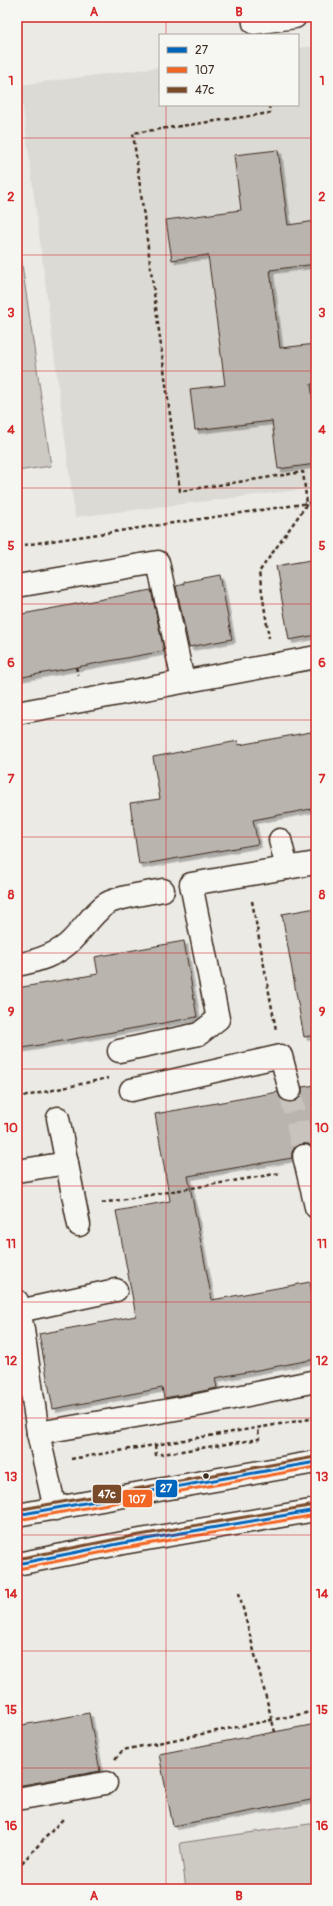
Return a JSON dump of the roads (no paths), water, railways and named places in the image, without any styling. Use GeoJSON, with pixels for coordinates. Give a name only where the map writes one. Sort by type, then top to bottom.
{"type":"FeatureCollection","features":[{"type":"Feature","properties":{"kind":"main road"},"geometry":{"type":"LineString","coordinates":[[253,17],[254,23],[296,17]]}},
{"type":"Feature","properties":{"kind":"main road"},"geometry":{"type":"LineString","coordinates":[[17,586],[158,562],[184,682]]}},
{"type":"Feature","properties":{"kind":"main road"},"geometry":{"type":"LineString","coordinates":[[17,713],[316,657]]}},
{"type":"Feature","properties":{"kind":"main road"},"geometry":{"type":"LineString","coordinates":[[280,840],[287,868]]}},
{"type":"Feature","properties":{"kind":"main road"},"geometry":{"type":"LineString","coordinates":[[119,1051],[199,1034],[218,1019],[191,884],[316,863]]}},
{"type":"Feature","properties":{"kind":"main road"},"geometry":{"type":"LineString","coordinates":[[17,965],[34,962],[52,955],[72,941],[91,917],[108,903],[163,890]]}},
{"type":"Feature","properties":{"kind":"main road"},"geometry":{"type":"LineString","coordinates":[[131,1090],[281,1056],[290,1090]]}},
{"type":"Feature","properties":{"kind":"main road"},"geometry":{"type":"LineString","coordinates":[[58,1118],[77,1216]]}},
{"type":"Feature","properties":{"kind":"main road"},"geometry":{"type":"LineString","coordinates":[[305,1162],[316,1207]]}},
{"type":"Feature","properties":{"kind":"main road"},"geometry":{"type":"LineString","coordinates":[[17,1171],[67,1163]]}},
{"type":"Feature","properties":{"kind":"main road"},"geometry":{"type":"LineString","coordinates":[[55,1509],[38,1433],[19,1318],[116,1290]]}},
{"type":"Feature","properties":{"kind":"main road"},"geometry":{"type":"LineString","coordinates":[[38,1433],[193,1406],[316,1381]]}},
{"type":"Feature","properties":{"kind":"main road"},"geometry":{"type":"LineString","coordinates":[[17,1515],[316,1462]]}},
{"type":"Feature","properties":{"kind":"main road"},"geometry":{"type":"LineString","coordinates":[[17,1564],[123,1543],[316,1510]]}},
{"type":"Feature","properties":{"kind":"main road"},"geometry":{"type":"LineString","coordinates":[[17,1799],[106,1784]]}},
{"type":"Feature","properties":{"kind":"tunnel"},"geometry":{"type":"LineString","coordinates":[[290,1090],[304,1156]]}}]}
